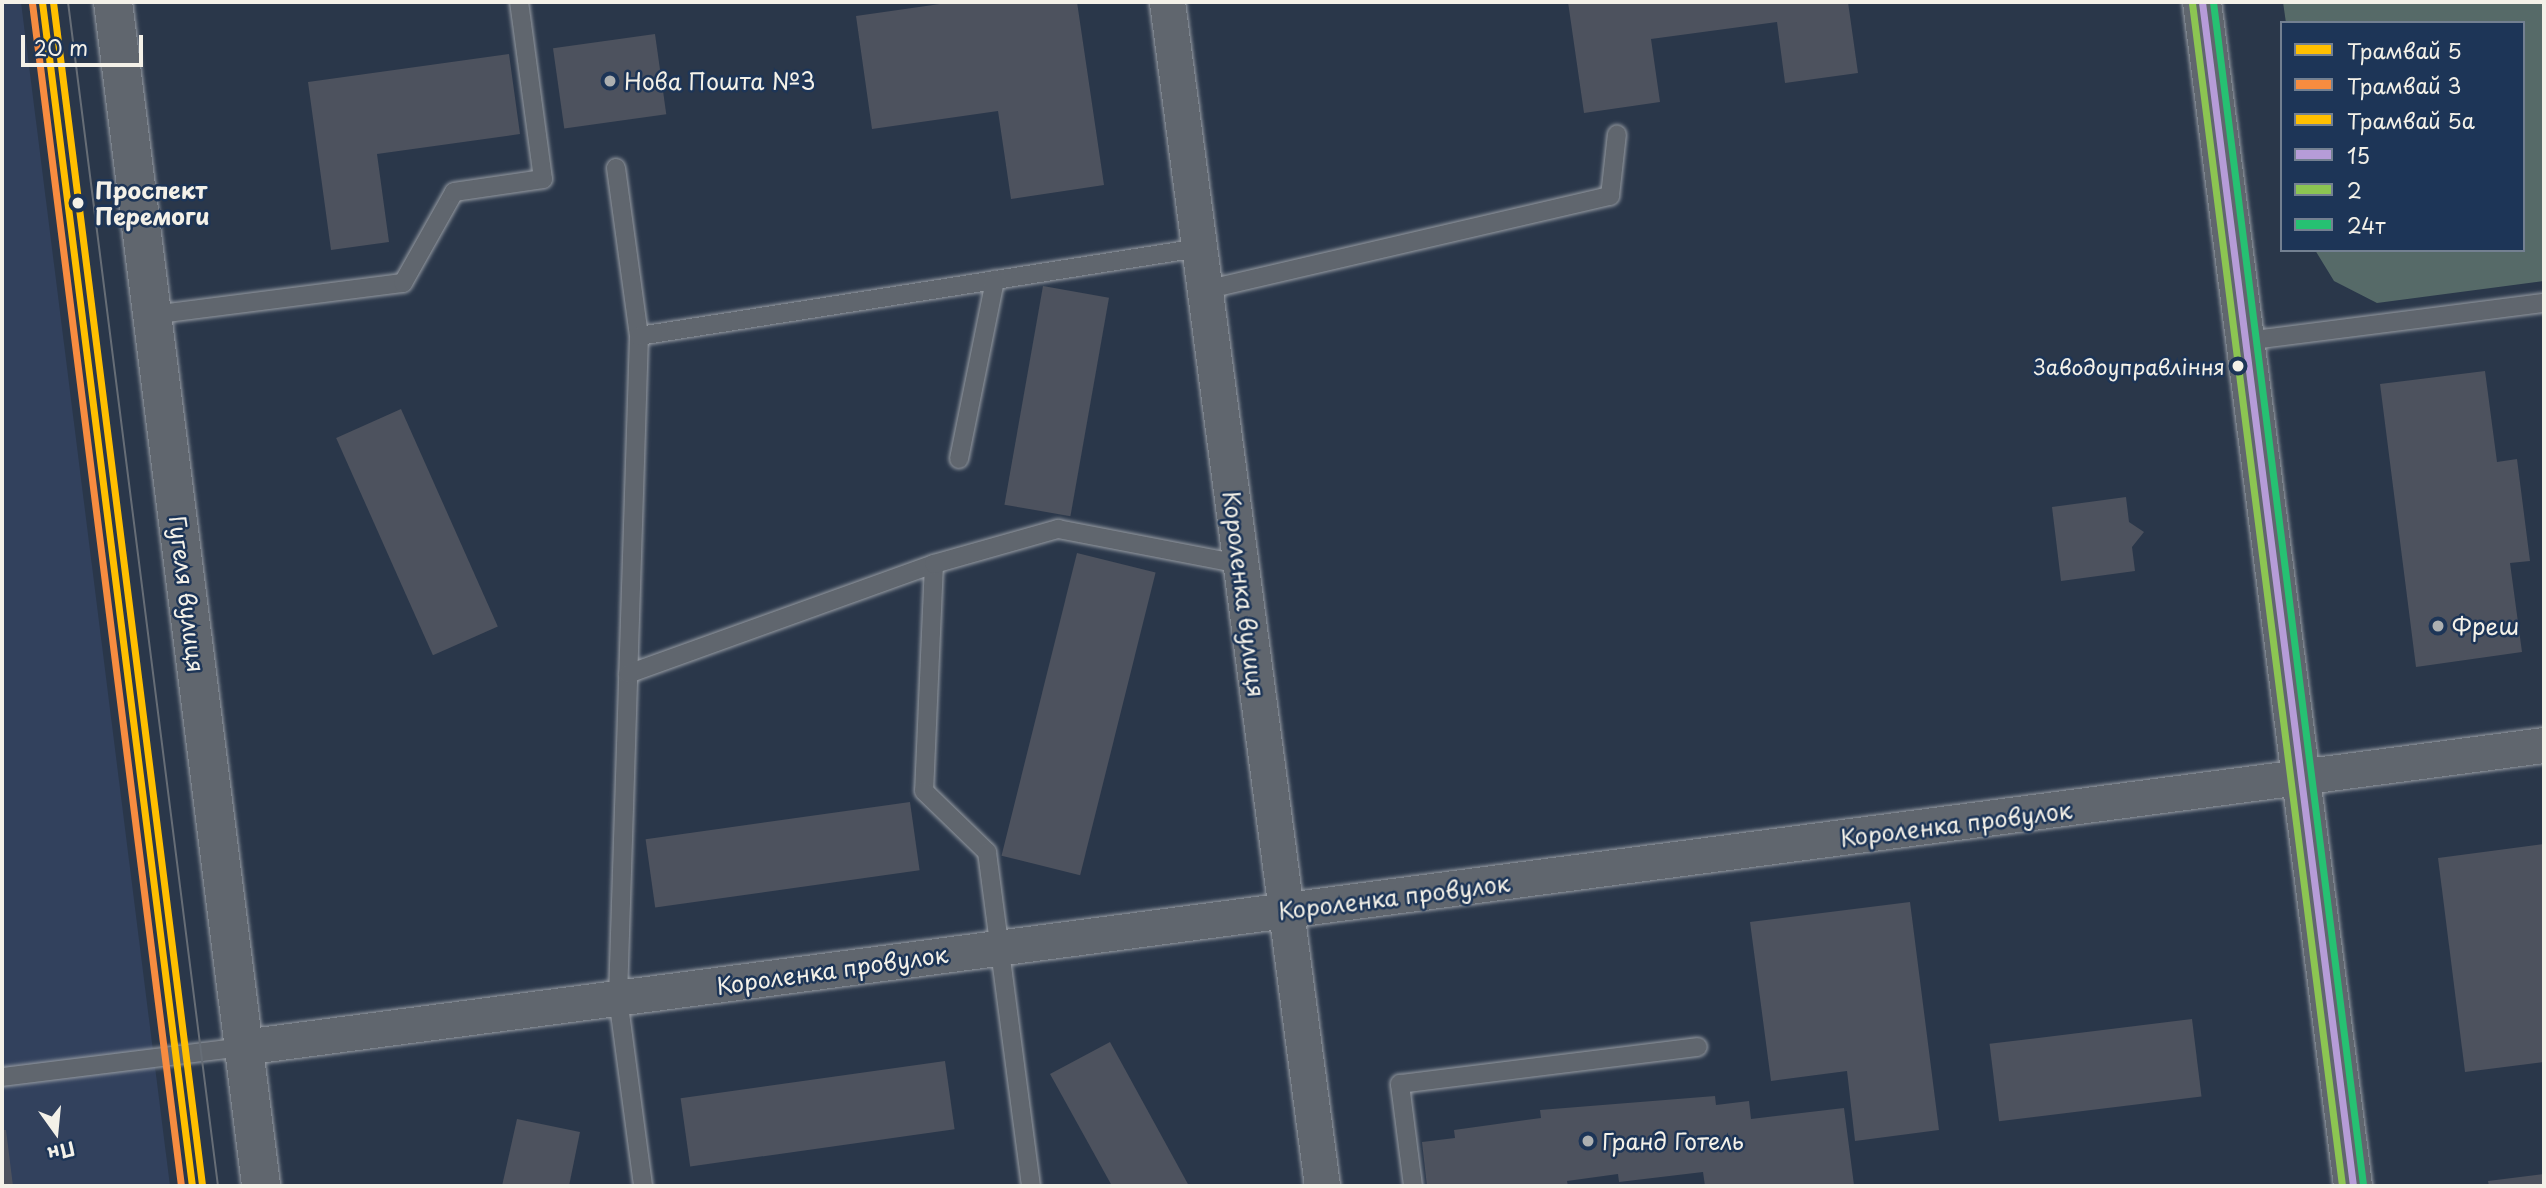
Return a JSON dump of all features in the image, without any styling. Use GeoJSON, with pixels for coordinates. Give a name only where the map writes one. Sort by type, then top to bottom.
{"type":"FeatureCollection","features":[{"type":"Feature","properties":{"kind":"street","name":"Гугеля вулиця"},"geometry":{"type":"LineString","coordinates":[[113,2],[261,1186]]}},
{"type":"Feature","properties":{"kind":"street","name":"Короленка вулиця"},"geometry":{"type":"LineString","coordinates":[[1167,2],[1322,1186]]}},
{"type":"Feature","properties":{"kind":"street"},"geometry":{"type":"LineString","coordinates":[[2202,2],[2353,1186]]}},
{"type":"Feature","properties":{"kind":"street","name":"Короленка провулок"},"geometry":{"type":"LineString","coordinates":[[243,1046],[2544,746]]}},
{"type":"Feature","properties":{"kind":"lane"},"geometry":{"type":"LineString","coordinates":[[152,315],[403,283],[454,192],[543,179],[519,2]]}},
{"type":"Feature","properties":{"kind":"lane"},"geometry":{"type":"LineString","coordinates":[[1205,290],[1610,196],[1617,134]]}},
{"type":"Feature","properties":{"kind":"lane"},"geometry":{"type":"LineString","coordinates":[[616,168],[639,336],[618,998],[643,1186]]}},
{"type":"Feature","properties":{"kind":"lane"},"geometry":{"type":"LineString","coordinates":[[639,336],[1199,248]]}},
{"type":"Feature","properties":{"kind":"lane"},"geometry":{"type":"LineString","coordinates":[[959,459],[995,281]]}},
{"type":"Feature","properties":{"kind":"lane"},"geometry":{"type":"LineString","coordinates":[[2246,341],[2544,303]]}},
{"type":"Feature","properties":{"kind":"lane"},"geometry":{"type":"LineString","coordinates":[[628,674],[934,564],[1058,529],[1240,565]]}},
{"type":"Feature","properties":{"kind":"lane"},"geometry":{"type":"LineString","coordinates":[[934,564],[924,791],[987,852],[1031,1186]]}},
{"type":"Feature","properties":{"kind":"lane"},"geometry":{"type":"LineString","coordinates":[[2,1077],[243,1046]]}},
{"type":"Feature","properties":{"kind":"lane"},"geometry":{"type":"LineString","coordinates":[[1413,1186],[1400,1084],[1698,1047]]}},
{"type":"Feature","properties":{"kind":"shaded area"},"geometry":{"type":"Polygon","coordinates":[[[2,2],[21,2],[170,1186],[2,1186],[2,2]]]}},
{"type":"Feature","properties":{"kind":"green space"},"geometry":{"type":"Polygon","coordinates":[[[2283,2],[2544,2],[2544,281],[2377,303],[2334,281],[2316,252],[2525,252],[2525,21],[2286,21],[2283,2]]]}},
{"type":"Feature","properties":{"kind":"building"},"geometry":{"type":"Polygon","coordinates":[[[954,2],[1077,2],[1104,185],[1011,199],[998,111],[872,129],[856,16],[954,2]]]}},
{"type":"Feature","properties":{"kind":"building"},"geometry":{"type":"Polygon","coordinates":[[[1568,2],[1848,2],[1858,73],[1785,83],[1777,22],[1651,39],[1660,102],[1584,113],[1568,2]]]}},
{"type":"Feature","properties":{"kind":"building"},"geometry":{"type":"Polygon","coordinates":[[[655,34],[666,114],[564,129],[553,48],[655,34]]]}},
{"type":"Feature","properties":{"kind":"building"},"geometry":{"type":"Polygon","coordinates":[[[509,54],[520,134],[377,154],[389,242],[331,250],[308,82],[509,54]]]}},
{"type":"Feature","properties":{"kind":"building"},"geometry":{"type":"Polygon","coordinates":[[[1043,286],[1109,298],[1070,516],[1004,505],[1043,286]]]}},
{"type":"Feature","properties":{"kind":"building"},"geometry":{"type":"Polygon","coordinates":[[[2485,371],[2497,462],[2517,459],[2530,561],[2510,563],[2522,652],[2416,667],[2380,384],[2485,371]]]}},
{"type":"Feature","properties":{"kind":"building"},"geometry":{"type":"Polygon","coordinates":[[[401,409],[498,626],[433,655],[336,438],[401,409]]]}},
{"type":"Feature","properties":{"kind":"building"},"geometry":{"type":"Polygon","coordinates":[[[2126,497],[2129,522],[2144,532],[2132,547],[2135,571],[2061,581],[2052,507],[2126,497]]]}},
{"type":"Feature","properties":{"kind":"building"},"geometry":{"type":"Polygon","coordinates":[[[1077,553],[1156,573],[1080,875],[1002,856],[1077,553]]]}},
{"type":"Feature","properties":{"kind":"building"},"geometry":{"type":"Polygon","coordinates":[[[910,802],[920,870],[655,907],[646,839],[910,802]]]}},
{"type":"Feature","properties":{"kind":"building"},"geometry":{"type":"Polygon","coordinates":[[[2544,844],[2544,1062],[2465,1072],[2438,858],[2544,844]]]}},
{"type":"Feature","properties":{"kind":"building"},"geometry":{"type":"Polygon","coordinates":[[[1910,902],[1939,1130],[1855,1141],[1847,1071],[1771,1081],[1750,922],[1910,902]]]}},
{"type":"Feature","properties":{"kind":"building"},"geometry":{"type":"Polygon","coordinates":[[[2192,1019],[2202,1096],[1999,1121],[1990,1044],[2192,1019]]]}},
{"type":"Feature","properties":{"kind":"building"},"geometry":{"type":"Polygon","coordinates":[[[1110,1042],[1189,1186],[1112,1186],[1050,1074],[1110,1042]]]}},
{"type":"Feature","properties":{"kind":"building"},"geometry":{"type":"Polygon","coordinates":[[[945,1061],[955,1129],[690,1166],[681,1098],[945,1061]]]}},
{"type":"Feature","properties":{"kind":"building"},"geometry":{"type":"Polygon","coordinates":[[[1715,1096],[1716,1105],[1749,1101],[1751,1119],[1844,1108],[1854,1185],[1705,1186],[1703,1172],[1619,1182],[1618,1174],[1567,1181],[1568,1186],[1427,1186],[1422,1142],[1455,1138],[1454,1130],[1541,1118],[1540,1110],[1715,1096]]]}},
{"type":"Feature","properties":{"kind":"building"},"geometry":{"type":"Polygon","coordinates":[[[517,1119],[580,1132],[569,1186],[502,1186],[517,1119]]]}},
{"type":"Feature","properties":{"kind":"building"},"geometry":{"type":"Polygon","coordinates":[[[2,1130],[6,1130],[13,1186],[2,1186],[2,1130]]]}},
{"type":"Feature","properties":{"kind":"building"},"geometry":{"type":"Polygon","coordinates":[[[2544,1174],[2544,1186],[2489,1186],[2488,1181],[2544,1174]]]}},
{"type":"Feature","properties":{"kind":"tram line","name":"5"},"geometry":{"type":"LineString","coordinates":[[42,2],[192,1186]]}},
{"type":"Feature","properties":{"kind":"tram line","name":"5а"},"geometry":{"type":"LineString","coordinates":[[53,2],[202,1185]]}},
{"type":"Feature","properties":{"kind":"tram line"},"geometry":{"type":"LineString","coordinates":[[68,2],[218,1186]]}},
{"type":"Feature","properties":{"kind":"tram line","name":"3"},"geometry":{"type":"LineString","coordinates":[[32,3],[181,1186]]}},
{"type":"Feature","properties":{"kind":"transit line","name":"15"},"geometry":{"type":"LineString","coordinates":[[2202,2],[2353,1186]]}},
{"type":"Feature","properties":{"kind":"transit line","name":"24т"},"geometry":{"type":"LineString","coordinates":[[2213,2],[2363,1185]]}},
{"type":"Feature","properties":{"kind":"transit line","name":"2"},"geometry":{"type":"LineString","coordinates":[[2192,3],[2342,1186]]}},
{"type":"Feature","properties":{"kind":"place","name":"Нова Пошта №3"},"geometry":{"type":"Point","coordinates":[610,81]}},
{"type":"Feature","properties":{"kind":"place","name":"Проспект Перемоги"},"geometry":{"type":"Point","coordinates":[78,203]}},
{"type":"Feature","properties":{"kind":"place","name":"Заводоуправління"},"geometry":{"type":"Point","coordinates":[2238,366]}},
{"type":"Feature","properties":{"kind":"place","name":"Фреш"},"geometry":{"type":"Point","coordinates":[2438,626]}},
{"type":"Feature","properties":{"kind":"place","name":"Гранд Готель"},"geometry":{"type":"Point","coordinates":[1588,1141]}}]}
